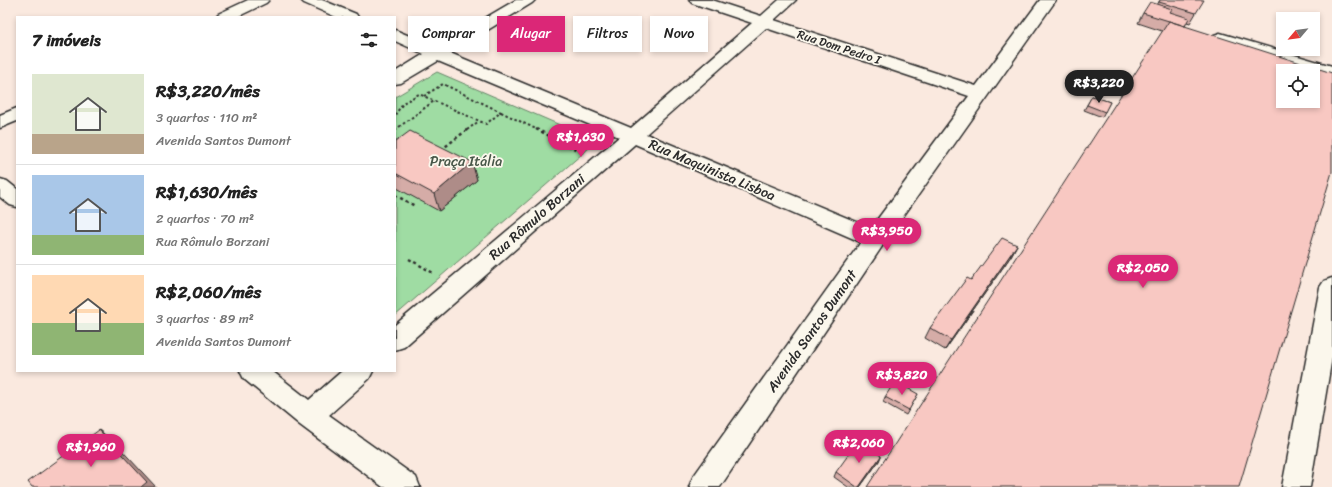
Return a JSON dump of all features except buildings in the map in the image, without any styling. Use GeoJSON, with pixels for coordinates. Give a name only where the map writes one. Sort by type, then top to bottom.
{"type":"FeatureCollection","features":[{"type":"Feature","properties":{"kind":"street"},"geometry":{"type":"LineString","coordinates":[[226,16],[261,0]]}},
{"type":"Feature","properties":{"kind":"street"},"geometry":{"type":"LineString","coordinates":[[309,0],[348,16]]}},
{"type":"Feature","properties":{"kind":"street"},"geometry":{"type":"LineString","coordinates":[[396,78],[527,0]]}},
{"type":"Feature","properties":{"kind":"street","name":"Rua Dom Pedro I"},"geometry":{"type":"LineString","coordinates":[[697,0],[981,94]]}},
{"type":"Feature","properties":{"kind":"street","name":"Rua Rômulo Borzani"},"geometry":{"type":"LineString","coordinates":[[396,339],[633,136],[788,0]]}},
{"type":"Feature","properties":{"kind":"street","name":"Avenida Santos Dumont"},"geometry":{"type":"LineString","coordinates":[[703,487],[875,239],[1048,0]]}},
{"type":"Feature","properties":{"kind":"street"},"geometry":{"type":"LineString","coordinates":[[1210,34],[1332,71]]}},
{"type":"Feature","properties":{"kind":"street","name":"Rua Maquinista Lisboa"},"geometry":{"type":"LineString","coordinates":[[396,36],[875,239]]}},
{"type":"Feature","properties":{"kind":"street"},"geometry":{"type":"LineString","coordinates":[[0,122],[16,114]]}},
{"type":"Feature","properties":{"kind":"street"},"geometry":{"type":"LineString","coordinates":[[0,186],[16,199]]}},
{"type":"Feature","properties":{"kind":"street"},"geometry":{"type":"LineString","coordinates":[[1296,487],[1332,287]]}},
{"type":"Feature","properties":{"kind":"street"},"geometry":{"type":"LineString","coordinates":[[254,372],[309,416],[406,487]]}},
{"type":"Feature","properties":{"kind":"street"},"geometry":{"type":"LineString","coordinates":[[309,416],[359,372]]}},
{"type":"Feature","properties":{"kind":"path"},"geometry":{"type":"LineString","coordinates":[[424,96],[443,84],[601,162]]}},
{"type":"Feature","properties":{"kind":"path"},"geometry":{"type":"LineString","coordinates":[[396,114],[403,103],[419,94],[486,124],[502,112]]}},
{"type":"Feature","properties":{"kind":"path"},"geometry":{"type":"LineString","coordinates":[[396,129],[434,101]]}},
{"type":"Feature","properties":{"kind":"path"},"geometry":{"type":"LineString","coordinates":[[438,153],[479,121]]}},
{"type":"Feature","properties":{"kind":"path"},"geometry":{"type":"LineString","coordinates":[[396,196],[415,206]]}},
{"type":"Feature","properties":{"kind":"green space","name":"Praça Itália"},"geometry":{"type":"Polygon","coordinates":[[[437,72],[597,141],[396,315],[396,96],[437,72]]]}}]}
